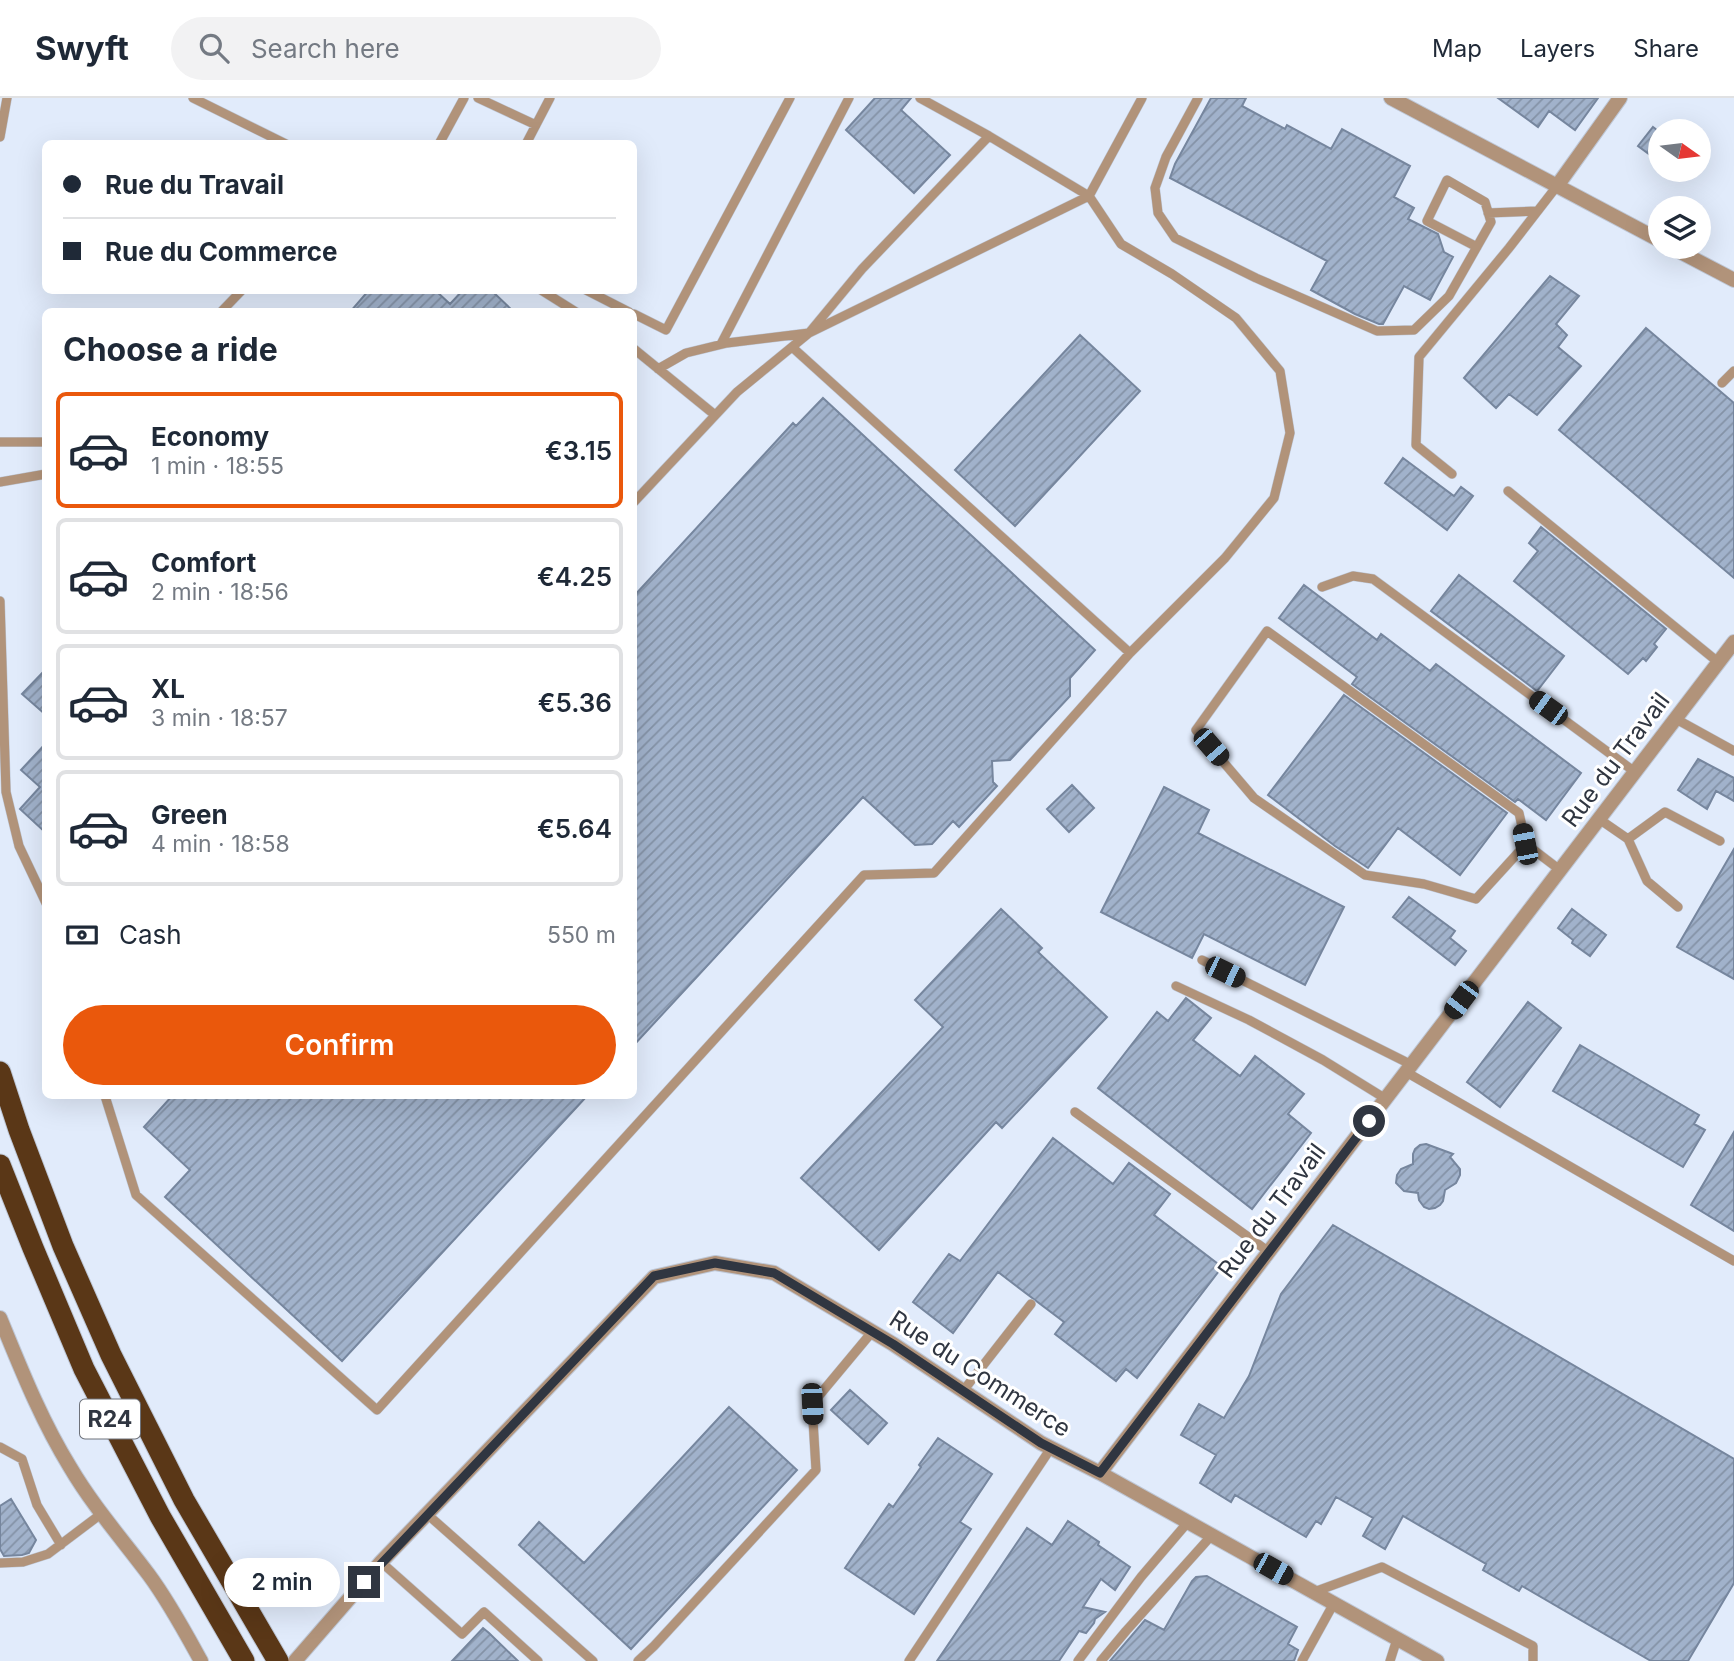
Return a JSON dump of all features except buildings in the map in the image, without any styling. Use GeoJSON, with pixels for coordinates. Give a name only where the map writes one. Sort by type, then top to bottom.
{"type":"FeatureCollection","features":[{"type":"Feature","properties":{"kind":"highway","name":"R24"},"geometry":{"type":"LineString","coordinates":[[0,1072],[63,1246],[111,1355],[184,1500],[278,1661]]}},
{"type":"Feature","properties":{"kind":"highway","name":"R24"},"geometry":{"type":"LineString","coordinates":[[0,1165],[84,1369],[160,1516],[244,1661]]}},
{"type":"Feature","properties":{"kind":"street"},"geometry":{"type":"LineString","coordinates":[[1391,98],[1648,234]]}},
{"type":"Feature","properties":{"kind":"street"},"geometry":{"type":"LineString","coordinates":[[1557,186],[1620,98]]}},
{"type":"Feature","properties":{"kind":"street"},"geometry":{"type":"LineString","coordinates":[[1694,259],[1734,280]]}},
{"type":"Feature","properties":{"kind":"street","name":"Rue du Travail"},"geometry":{"type":"LineString","coordinates":[[1100,1473],[1734,642]]}},
{"type":"Feature","properties":{"kind":"street","name":"Rue du Commerce"},"geometry":{"type":"LineString","coordinates":[[295,1661],[381,1563],[654,1276],[715,1263],[774,1273],[872,1332],[1041,1443],[1100,1473],[1437,1661]]}},
{"type":"Feature","properties":{"kind":"street"},"geometry":{"type":"LineString","coordinates":[[0,1318],[3,1335],[53,1439],[101,1514],[151,1577],[201,1661]]}},
{"type":"Feature","properties":{"kind":"lane"},"geometry":{"type":"LineString","coordinates":[[0,137],[7,98]]}},
{"type":"Feature","properties":{"kind":"lane"},"geometry":{"type":"LineString","coordinates":[[193,98],[278,140]]}},
{"type":"Feature","properties":{"kind":"lane"},"geometry":{"type":"LineString","coordinates":[[441,140],[464,98]]}},
{"type":"Feature","properties":{"kind":"lane"},"geometry":{"type":"LineString","coordinates":[[478,98],[536,125]]}},
{"type":"Feature","properties":{"kind":"lane"},"geometry":{"type":"LineString","coordinates":[[528,140],[550,98]]}},
{"type":"Feature","properties":{"kind":"lane"},"geometry":{"type":"LineString","coordinates":[[637,316],[666,330],[790,98]]}},
{"type":"Feature","properties":{"kind":"lane"},"geometry":{"type":"LineString","coordinates":[[721,344],[849,98]]}},
{"type":"Feature","properties":{"kind":"lane"},"geometry":{"type":"LineString","coordinates":[[105,1099],[136,1195],[377,1410],[864,875],[934,873],[1130,653],[1225,558],[1274,498],[1290,433],[1280,371],[1236,318],[1172,274],[1121,244],[1089,196],[920,98]]}},
{"type":"Feature","properties":{"kind":"lane"},"geometry":{"type":"LineString","coordinates":[[658,369],[686,353],[721,344],[809,333],[1089,196],[1142,98]]}},
{"type":"Feature","properties":{"kind":"lane"},"geometry":{"type":"LineString","coordinates":[[1198,98],[1166,157],[1155,188],[1158,213],[1175,238],[1256,278],[1377,331],[1414,330],[1449,296],[1477,247],[1491,222],[1485,202],[1447,180],[1427,221],[1477,247]]}},
{"type":"Feature","properties":{"kind":"lane"},"geometry":{"type":"LineString","coordinates":[[637,499],[737,392],[809,333],[862,269],[989,136]]}},
{"type":"Feature","properties":{"kind":"lane"},"geometry":{"type":"LineString","coordinates":[[1452,474],[1416,445],[1419,357],[1557,186]]}},
{"type":"Feature","properties":{"kind":"lane"},"geometry":{"type":"LineString","coordinates":[[1488,213],[1537,211]]}},
{"type":"Feature","properties":{"kind":"lane"},"geometry":{"type":"LineString","coordinates":[[225,308],[238,294]]}},
{"type":"Feature","properties":{"kind":"lane"},"geometry":{"type":"LineString","coordinates":[[547,294],[570,308]]}},
{"type":"Feature","properties":{"kind":"lane"},"geometry":{"type":"LineString","coordinates":[[594,294],[621,308]]}},
{"type":"Feature","properties":{"kind":"lane"},"geometry":{"type":"LineString","coordinates":[[792,347],[1130,653]]}},
{"type":"Feature","properties":{"kind":"lane"},"geometry":{"type":"LineString","coordinates":[[637,352],[715,415]]}},
{"type":"Feature","properties":{"kind":"lane"},"geometry":{"type":"LineString","coordinates":[[1722,383],[1734,371]]}},
{"type":"Feature","properties":{"kind":"lane"},"geometry":{"type":"LineString","coordinates":[[0,442],[42,442]]}},
{"type":"Feature","properties":{"kind":"lane"},"geometry":{"type":"LineString","coordinates":[[0,482],[42,475]]}},
{"type":"Feature","properties":{"kind":"lane"},"geometry":{"type":"LineString","coordinates":[[1508,491],[1718,662]]}},
{"type":"Feature","properties":{"kind":"lane"},"geometry":{"type":"LineString","coordinates":[[1322,587],[1353,576],[1373,579],[1635,772]]}},
{"type":"Feature","properties":{"kind":"lane"},"geometry":{"type":"LineString","coordinates":[[0,601],[6,792],[19,846],[42,895]]}},
{"type":"Feature","properties":{"kind":"lane"},"geometry":{"type":"LineString","coordinates":[[1525,844],[1476,900],[1424,884],[1365,876],[1254,798],[1196,730],[1267,631],[1519,813],[1525,844],[1560,870]]}},
{"type":"Feature","properties":{"kind":"lane"},"geometry":{"type":"LineString","coordinates":[[1675,719],[1734,751]]}},
{"type":"Feature","properties":{"kind":"lane"},"geometry":{"type":"LineString","coordinates":[[1628,839],[1665,812],[1720,841]]}},
{"type":"Feature","properties":{"kind":"lane"},"geometry":{"type":"LineString","coordinates":[[1599,819],[1628,839],[1647,881],[1678,907]]}},
{"type":"Feature","properties":{"kind":"lane"},"geometry":{"type":"LineString","coordinates":[[1202,960],[1409,1068],[1734,1261]]}},
{"type":"Feature","properties":{"kind":"lane"},"geometry":{"type":"LineString","coordinates":[[1176,986],[1249,1020],[1323,1060],[1386,1099]]}},
{"type":"Feature","properties":{"kind":"lane"},"geometry":{"type":"LineString","coordinates":[[1074,1112],[1269,1252]]}},
{"type":"Feature","properties":{"kind":"lane"},"geometry":{"type":"LineString","coordinates":[[963,1391],[1031,1304]]}},
{"type":"Feature","properties":{"kind":"lane"},"geometry":{"type":"LineString","coordinates":[[638,1661],[816,1470],[812,1404],[872,1332]]}},
{"type":"Feature","properties":{"kind":"lane"},"geometry":{"type":"LineString","coordinates":[[0,1447],[22,1459],[37,1505],[61,1545]]}},
{"type":"Feature","properties":{"kind":"lane"},"geometry":{"type":"LineString","coordinates":[[909,1661],[1051,1448]]}},
{"type":"Feature","properties":{"kind":"lane"},"geometry":{"type":"LineString","coordinates":[[0,1563],[23,1562],[48,1554],[101,1514]]}},
{"type":"Feature","properties":{"kind":"lane"},"geometry":{"type":"LineString","coordinates":[[427,1514],[593,1661]]}},
{"type":"Feature","properties":{"kind":"lane"},"geometry":{"type":"LineString","coordinates":[[1078,1661],[1141,1577],[1188,1522]]}},
{"type":"Feature","properties":{"kind":"lane"},"geometry":{"type":"LineString","coordinates":[[1101,1661],[1212,1535]]}},
{"type":"Feature","properties":{"kind":"lane"},"geometry":{"type":"LineString","coordinates":[[381,1563],[462,1634],[484,1612],[538,1661]]}},
{"type":"Feature","properties":{"kind":"lane"},"geometry":{"type":"LineString","coordinates":[[1314,1592],[1382,1567],[1533,1646],[1533,1661]]}},
{"type":"Feature","properties":{"kind":"lane"},"geometry":{"type":"LineString","coordinates":[[1302,1661],[1334,1604]]}},
{"type":"Feature","properties":{"kind":"lane"},"geometry":{"type":"LineString","coordinates":[[1390,1661],[1397,1639]]}},
{"type":"Feature","properties":{"kind":"route"},"geometry":{"type":"LineString","coordinates":[[364,1582],[654,1276],[715,1263],[774,1273],[893,1344],[1041,1443],[1100,1473],[1369,1121]]}}]}
